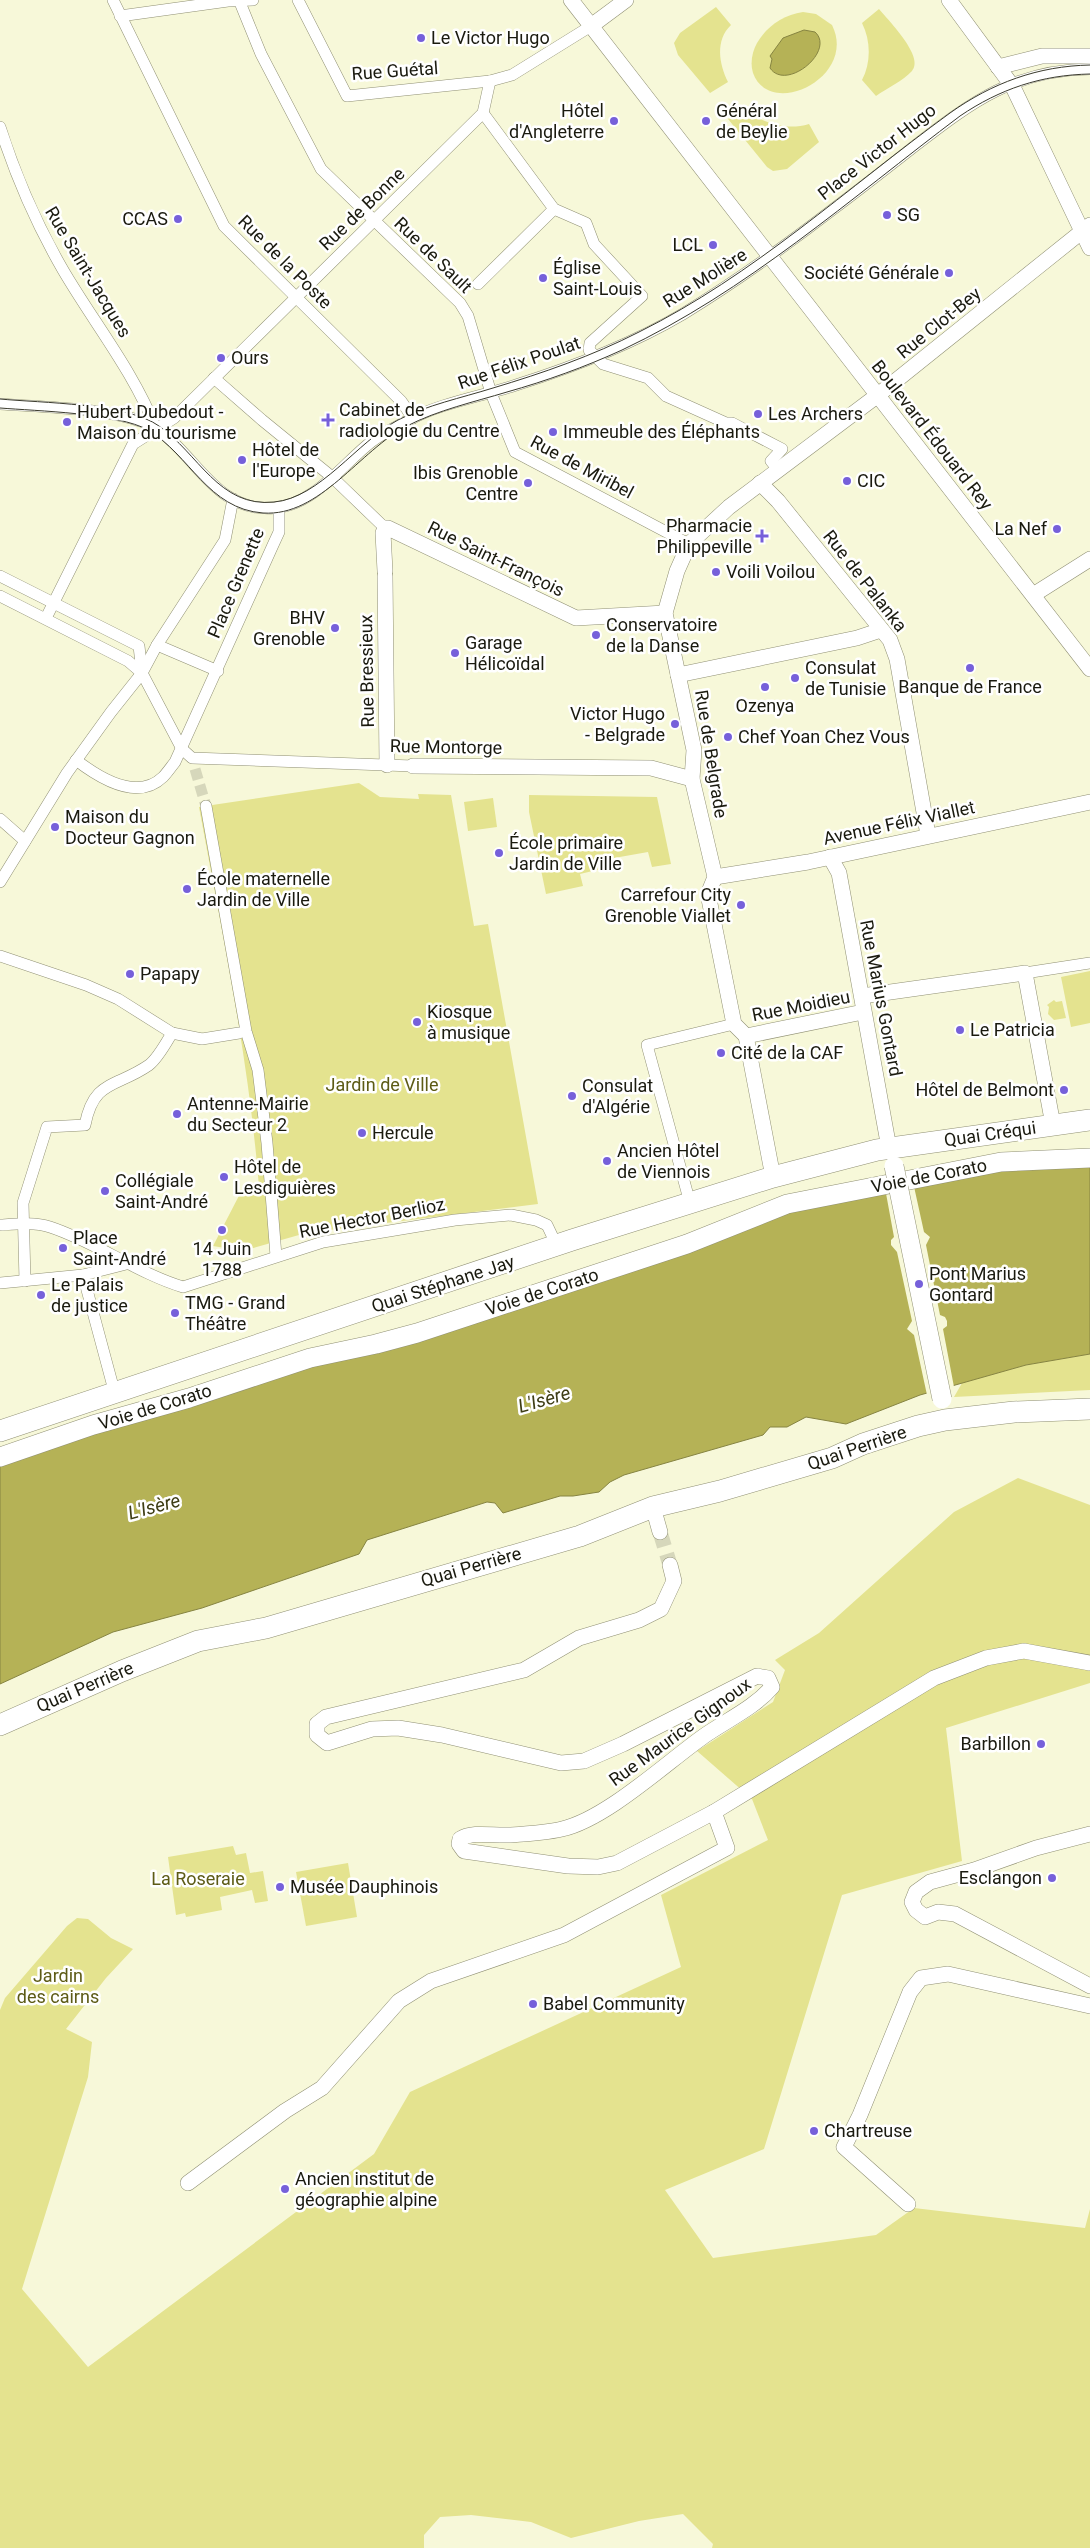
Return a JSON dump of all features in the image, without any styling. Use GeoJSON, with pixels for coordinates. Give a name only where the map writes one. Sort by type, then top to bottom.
{"type":"FeatureCollection","features":[{"type":"Feature","properties":{"kind":"main road","name":"Quai Créqui"},"geometry":{"type":"LineString","coordinates":[[892,1157],[1053,1125],[1090,1120]]}},
{"type":"Feature","properties":{"kind":"main road","name":"Quai Stéphane Jay"},"geometry":{"type":"LineString","coordinates":[[0,1431],[557,1246],[772,1177],[892,1157]]}},
{"type":"Feature","properties":{"kind":"main road","name":"Quai Perrière"},"geometry":{"type":"LineString","coordinates":[[0,1724],[122,1671],[198,1642],[266,1628],[580,1536],[653,1508],[720,1492],[832,1458],[872,1441],[945,1420],[1014,1412],[1090,1409]]}},
{"type":"Feature","properties":{"kind":"street","name":"Rue de la Poste"},"geometry":{"type":"LineString","coordinates":[[113,0],[224,226],[401,401],[413,418]]}},
{"type":"Feature","properties":{"kind":"street"},"geometry":{"type":"LineString","coordinates":[[120,16],[239,0],[253,0]]}},
{"type":"Feature","properties":{"kind":"street","name":"Rue de Sault"},"geometry":{"type":"LineString","coordinates":[[239,0],[261,54],[321,169],[460,303],[468,316],[491,393]]}},
{"type":"Feature","properties":{"kind":"street","name":"Rue Guétal"},"geometry":{"type":"LineString","coordinates":[[298,0],[347,96],[490,81]]}},
{"type":"Feature","properties":{"kind":"street"},"geometry":{"type":"LineString","coordinates":[[571,0],[766,253]]}},
{"type":"Feature","properties":{"kind":"street"},"geometry":{"type":"LineString","coordinates":[[478,284],[554,210],[483,113],[490,81],[512,75],[591,26],[626,0]]}},
{"type":"Feature","properties":{"kind":"street"},"geometry":{"type":"LineString","coordinates":[[948,0],[1011,84],[1086,228],[1090,248]]}},
{"type":"Feature","properties":{"kind":"street"},"geometry":{"type":"LineString","coordinates":[[998,67],[1042,56],[1090,56]]}},
{"type":"Feature","properties":{"kind":"street","name":"Place Victor Hugo"},"geometry":{"type":"LineString","coordinates":[[766,253],[977,100],[1011,84],[1056,71],[1090,69]]}},
{"type":"Feature","properties":{"kind":"street","name":"Rue de Bonne"},"geometry":{"type":"LineString","coordinates":[[46,618],[133,444],[174,418],[483,113]]}},
{"type":"Feature","properties":{"kind":"street","name":"Rue Saint-Jacques"},"geometry":{"type":"LineString","coordinates":[[0,127],[3,145],[33,214],[63,270],[134,383],[156,429]]}},
{"type":"Feature","properties":{"kind":"street","name":"Rue Félix Poulat"},"geometry":{"type":"LineString","coordinates":[[554,210],[586,223],[594,244],[642,296],[590,343],[589,350],[603,364],[648,378],[666,396],[726,424],[732,423],[782,449],[771,461],[779,471]]}},
{"type":"Feature","properties":{"kind":"street","name":"Rue Clot-Bey"},"geometry":{"type":"LineString","coordinates":[[760,483],[779,471],[878,395],[1086,228]]}},
{"type":"Feature","properties":{"kind":"street","name":"Rue Molière"},"geometry":{"type":"LineString","coordinates":[[658,327],[766,253]]}},
{"type":"Feature","properties":{"kind":"street","name":"Boulevard Édouard Rey"},"geometry":{"type":"LineString","coordinates":[[766,253],[1090,669]]}},
{"type":"Feature","properties":{"kind":"street","name":"Rue Félix Poulat"},"geometry":{"type":"LineString","coordinates":[[233,499],[245,506],[279,507],[309,495],[373,440],[413,418],[550,374],[658,327]]}},
{"type":"Feature","properties":{"kind":"street","name":"Rue Saint-François"},"geometry":{"type":"LineString","coordinates":[[214,378],[332,477],[385,528],[392,529],[576,618],[665,613]]}},
{"type":"Feature","properties":{"kind":"street","name":"Rue de Miribel"},"geometry":{"type":"LineString","coordinates":[[491,393],[515,452],[689,544]]}},
{"type":"Feature","properties":{"kind":"street"},"geometry":{"type":"LineString","coordinates":[[0,404],[96,413],[132,419],[156,429],[202,475],[233,499]]}},
{"type":"Feature","properties":{"kind":"street","name":"Rue de Belgrade"},"geometry":{"type":"LineString","coordinates":[[734,1024],[708,894],[715,877],[692,779],[694,750],[665,613],[677,571],[689,544],[728,507],[760,483]]}},
{"type":"Feature","properties":{"kind":"street","name":"Rue de Palanka"},"geometry":{"type":"LineString","coordinates":[[760,483],[778,500],[890,640],[897,659],[928,836]]}},
{"type":"Feature","properties":{"kind":"street","name":"Place Grenette"},"geometry":{"type":"LineString","coordinates":[[0,882],[76,760],[142,673],[157,645],[225,540],[233,499]]}},
{"type":"Feature","properties":{"kind":"street","name":"Place Grenette"},"geometry":{"type":"LineString","coordinates":[[76,760],[98,777],[128,787],[147,785],[162,779],[182,749],[274,545],[278,532],[279,507]]}},
{"type":"Feature","properties":{"kind":"street","name":"Rue Bressieux"},"geometry":{"type":"LineString","coordinates":[[385,528],[384,574],[388,765]]}},
{"type":"Feature","properties":{"kind":"street"},"geometry":{"type":"LineString","coordinates":[[1033,595],[1090,559]]}},
{"type":"Feature","properties":{"kind":"street"},"geometry":{"type":"LineString","coordinates":[[0,576],[138,646],[142,673],[182,749]]}},
{"type":"Feature","properties":{"kind":"street"},"geometry":{"type":"LineString","coordinates":[[0,596],[128,661],[142,673]]}},
{"type":"Feature","properties":{"kind":"street"},"geometry":{"type":"LineString","coordinates":[[678,675],[857,638],[881,630]]}},
{"type":"Feature","properties":{"kind":"street"},"geometry":{"type":"LineString","coordinates":[[157,645],[218,671]]}},
{"type":"Feature","properties":{"kind":"street","name":"Rue Montorge"},"geometry":{"type":"LineString","coordinates":[[182,749],[192,758],[200,760],[413,766],[650,768],[692,779]]}},
{"type":"Feature","properties":{"kind":"street","name":"Avenue Félix Viallet"},"geometry":{"type":"LineString","coordinates":[[715,877],[830,856],[1090,802]]}},
{"type":"Feature","properties":{"kind":"street"},"geometry":{"type":"LineString","coordinates":[[206,806],[246,1031],[258,1070],[267,1143],[276,1256]]}},
{"type":"Feature","properties":{"kind":"street"},"geometry":{"type":"LineString","coordinates":[[0,819],[25,840]]}},
{"type":"Feature","properties":{"kind":"street","name":"Rue Marius Gontard"},"geometry":{"type":"LineString","coordinates":[[830,856],[839,872],[862,996],[863,1012],[892,1157]]}},
{"type":"Feature","properties":{"kind":"street"},"geometry":{"type":"LineString","coordinates":[[0,956],[86,985],[118,998],[172,1033],[202,1038],[239,1033]]}},
{"type":"Feature","properties":{"kind":"street"},"geometry":{"type":"LineString","coordinates":[[862,996],[1090,963]]}},
{"type":"Feature","properties":{"kind":"street"},"geometry":{"type":"LineString","coordinates":[[1025,973],[1053,1125]]}},
{"type":"Feature","properties":{"kind":"street","name":"Rue Moidieu"},"geometry":{"type":"LineString","coordinates":[[746,1036],[863,1012]]}},
{"type":"Feature","properties":{"kind":"street"},"geometry":{"type":"LineString","coordinates":[[690,1203],[646,1045],[734,1024],[746,1036],[772,1177]]}},
{"type":"Feature","properties":{"kind":"street"},"geometry":{"type":"LineString","coordinates":[[25,1281],[23,1203],[47,1127],[85,1125],[89,1106],[96,1094],[151,1064],[172,1033]]}},
{"type":"Feature","properties":{"kind":"street"},"geometry":{"type":"LineString","coordinates":[[892,1157],[945,1420]]}},
{"type":"Feature","properties":{"kind":"street","name":"Voie de Corato"},"geometry":{"type":"LineString","coordinates":[[0,1457],[310,1358],[417,1333],[687,1244],[787,1204],[1001,1162],[1090,1158]]}},
{"type":"Feature","properties":{"kind":"street","name":"Rue Hector Berlioz"},"geometry":{"type":"LineString","coordinates":[[130,1263],[166,1282],[183,1287],[199,1284],[276,1256],[323,1242],[455,1220],[511,1216],[536,1220],[547,1225],[557,1246]]}},
{"type":"Feature","properties":{"kind":"street"},"geometry":{"type":"LineString","coordinates":[[0,1224],[23,1223],[49,1227],[130,1263]]}},
{"type":"Feature","properties":{"kind":"street"},"geometry":{"type":"LineString","coordinates":[[0,1283],[84,1281],[130,1263]]}},
{"type":"Feature","properties":{"kind":"street"},"geometry":{"type":"LineString","coordinates":[[84,1281],[115,1394]]}},
{"type":"Feature","properties":{"kind":"street"},"geometry":{"type":"LineString","coordinates":[[653,1508],[660,1532]]}},
{"type":"Feature","properties":{"kind":"street","name":"Rue Maurice Gignoux"},"geometry":{"type":"LineString","coordinates":[[670,1565],[674,1581],[661,1609],[639,1620],[579,1638],[524,1670],[326,1717],[318,1724],[318,1735],[327,1742],[372,1729],[398,1728],[442,1735],[561,1763],[584,1761],[623,1744],[757,1676],[768,1678],[772,1687],[763,1698],[705,1735],[606,1809],[585,1821],[562,1829],[509,1835],[469,1836],[460,1840],[458,1844],[464,1851],[568,1866],[598,1867],[617,1864],[714,1812],[934,1678],[986,1658],[1024,1651],[1060,1656],[1090,1663]]}},
{"type":"Feature","properties":{"kind":"street"},"geometry":{"type":"LineString","coordinates":[[188,2183],[285,2111],[322,2088],[399,2001],[431,1981],[564,1935],[728,1848],[714,1812]]}},
{"type":"Feature","properties":{"kind":"street"},"geometry":{"type":"LineString","coordinates":[[1090,1834],[1036,1848],[974,1870],[930,1882],[916,1892],[912,1902],[916,1910],[925,1916],[938,1912],[956,1914],[1090,1986]]}},
{"type":"Feature","properties":{"kind":"street"},"geometry":{"type":"LineString","coordinates":[[908,2204],[844,2147],[860,2114],[910,1992],[921,1978],[948,1974],[1090,2006]]}},
{"type":"Feature","properties":{"kind":"green space"},"geometry":{"type":"Polygon","coordinates":[[[716,7],[731,25],[723,38],[720,52],[722,68],[728,82],[710,93],[678,55],[674,43],[680,33],[716,7]]]}},
{"type":"Feature","properties":{"kind":"green space"},"geometry":{"type":"Polygon","coordinates":[[[879,9],[910,48],[915,65],[912,71],[904,78],[876,96],[862,80],[869,52],[867,37],[862,23],[879,9]]]}},
{"type":"Feature","properties":{"kind":"green space"},"geometry":{"type":"Polygon","coordinates":[[[803,12],[816,14],[832,25],[837,44],[833,61],[823,75],[809,86],[792,92],[776,93],[762,87],[752,69],[754,50],[757,43],[776,22],[803,12]]]}},
{"type":"Feature","properties":{"kind":"green space"},"geometry":{"type":"Polygon","coordinates":[[[744,108],[758,118],[774,124],[792,127],[809,124],[819,142],[787,169],[773,171],[767,167],[728,119],[744,108]]]}},
{"type":"Feature","properties":{"kind":"green space","name":"Jardin de Ville"},"geometry":{"type":"Polygon","coordinates":[[[359,783],[380,797],[419,799],[418,794],[451,795],[474,926],[488,924],[538,1204],[306,1233],[250,1249],[242,1250],[240,1246],[225,1248],[213,1246],[244,1186],[259,1187],[242,1044],[199,807],[359,783]]]}},
{"type":"Feature","properties":{"kind":"green space"},"geometry":{"type":"Polygon","coordinates":[[[529,795],[657,797],[671,864],[652,867],[648,852],[614,858],[613,855],[599,857],[601,869],[580,874],[583,886],[546,894],[529,812],[529,795]]]}},
{"type":"Feature","properties":{"kind":"green space"},"geometry":{"type":"Polygon","coordinates":[[[493,798],[497,827],[468,831],[464,802],[493,798]]]}},
{"type":"Feature","properties":{"kind":"green space"},"geometry":{"type":"Polygon","coordinates":[[[1090,971],[1090,1023],[1071,1027],[1061,977],[1090,971]]]}},
{"type":"Feature","properties":{"kind":"green space"},"geometry":{"type":"Polygon","coordinates":[[[1054,1000],[1056,1002],[1062,1001],[1066,1018],[1054,1020],[1048,1014],[1049,1007],[1047,1005],[1054,1000]]]}},
{"type":"Feature","properties":{"kind":"green space"},"geometry":{"type":"Polygon","coordinates":[[[1090,1354],[1090,1390],[954,1397],[962,1383],[1026,1365],[1090,1354]]]}},
{"type":"Feature","properties":{"kind":"green space","name":"Jardin des cairns"},"geometry":{"type":"Polygon","coordinates":[[[1018,1478],[1090,1505],[1090,1683],[946,1728],[962,1861],[842,1895],[764,2149],[665,2190],[713,2258],[876,2235],[914,2208],[1085,2228],[1090,2209],[1090,2548],[712,2548],[713,2544],[683,2514],[639,2521],[571,2538],[531,2522],[471,2515],[440,2517],[424,2535],[424,2548],[0,2548],[0,2010],[5,1998],[67,1926],[77,1918],[88,1919],[111,1938],[133,1949],[106,1978],[66,2029],[92,2042],[88,2077],[22,2289],[88,2367],[374,2154],[410,2092],[681,1967],[661,1895],[768,1840],[752,1799],[697,1751],[773,1702],[785,1670],[775,1660],[819,1633],[954,1512],[1018,1478]]]}},
{"type":"Feature","properties":{"kind":"green space","name":"La Roseraie"},"geometry":{"type":"Polygon","coordinates":[[[233,1846],[236,1855],[246,1853],[250,1873],[263,1871],[268,1901],[255,1903],[252,1890],[220,1897],[222,1910],[186,1917],[185,1913],[176,1915],[168,1857],[233,1846]]]}},
{"type":"Feature","properties":{"kind":"green space"},"geometry":{"type":"Polygon","coordinates":[[[348,1863],[357,1917],[306,1926],[296,1872],[348,1863]]]}},
{"type":"Feature","properties":{"kind":"water"},"geometry":{"type":"Polygon","coordinates":[[[804,30],[815,32],[820,40],[819,49],[814,58],[797,72],[787,75],[777,74],[770,68],[772,59],[770,56],[783,38],[804,30]]]}},
{"type":"Feature","properties":{"kind":"water","name":"L'Isère"},"geometry":{"type":"Polygon","coordinates":[[[1090,1166],[1090,1354],[1026,1365],[920,1395],[846,1424],[806,1417],[787,1427],[770,1427],[763,1435],[624,1475],[610,1482],[599,1492],[560,1496],[503,1513],[495,1503],[487,1502],[367,1540],[359,1554],[202,1608],[113,1632],[0,1684],[0,1463],[785,1208],[993,1168],[1090,1166]]]}},
{"type":"Feature","properties":{"kind":"pier","name":"Pont Marius Gontard"},"geometry":{"type":"Polygon","coordinates":[[[913,1182],[924,1232],[930,1237],[926,1245],[940,1315],[945,1317],[947,1321],[947,1326],[943,1329],[954,1387],[927,1395],[914,1335],[907,1329],[912,1321],[897,1252],[891,1245],[891,1240],[894,1237],[885,1188],[913,1182]]]}},
{"type":"Feature","properties":{"kind":"tunnel"},"geometry":{"type":"LineString","coordinates":[[195,769],[206,806]]}},
{"type":"Feature","properties":{"kind":"tunnel"},"geometry":{"type":"LineString","coordinates":[[660,1532],[670,1565]]}},
{"type":"Feature","properties":{"kind":"tram line"},"geometry":{"type":"LineString","coordinates":[[0,399],[83,405],[105,408],[145,418],[173,437],[210,476],[224,488],[238,496],[255,502],[274,502],[291,498],[307,491],[323,480],[368,442],[398,420],[432,406],[530,376],[585,356],[621,341],[681,309],[761,257],[950,113],[982,93],[1016,78],[1034,73],[1071,66],[1090,65]]}},
{"type":"Feature","properties":{"kind":"tram line"},"geometry":{"type":"LineString","coordinates":[[0,408],[98,416],[135,424],[148,430],[163,441],[214,492],[228,502],[244,509],[263,513],[284,511],[303,504],[321,494],[390,437],[419,420],[580,368],[622,350],[668,326],[712,300],[797,242],[975,106],[1022,85],[1055,77],[1090,74]]}},
{"type":"Feature","properties":{"kind":"place","name":"Le Victor Hugo"},"geometry":{"type":"Point","coordinates":[421,38]}},
{"type":"Feature","properties":{"kind":"place","name":"Hôtel d'Angleterre"},"geometry":{"type":"Point","coordinates":[614,121]}},
{"type":"Feature","properties":{"kind":"place","name":"Général de Beylie"},"geometry":{"type":"Point","coordinates":[706,121]}},
{"type":"Feature","properties":{"kind":"place","name":"SG"},"geometry":{"type":"Point","coordinates":[887,215]}},
{"type":"Feature","properties":{"kind":"place","name":"CCAS"},"geometry":{"type":"Point","coordinates":[178,219]}},
{"type":"Feature","properties":{"kind":"place","name":"LCL"},"geometry":{"type":"Point","coordinates":[713,245]}},
{"type":"Feature","properties":{"kind":"place","name":"Société Générale"},"geometry":{"type":"Point","coordinates":[949,273]}},
{"type":"Feature","properties":{"kind":"place","name":"Église Saint-Louis"},"geometry":{"type":"Point","coordinates":[543,278]}},
{"type":"Feature","properties":{"kind":"place","name":"Ours"},"geometry":{"type":"Point","coordinates":[221,358]}},
{"type":"Feature","properties":{"kind":"place","name":"Les Archers"},"geometry":{"type":"Point","coordinates":[758,414]}},
{"type":"Feature","properties":{"kind":"place","name":"Cabinet de radiologie du Centre"},"geometry":{"type":"Point","coordinates":[328,420]}},
{"type":"Feature","properties":{"kind":"place","name":"Hubert Dubedout - Maison du tourisme"},"geometry":{"type":"Point","coordinates":[67,422]}},
{"type":"Feature","properties":{"kind":"place","name":"Immeuble des Éléphants"},"geometry":{"type":"Point","coordinates":[553,432]}},
{"type":"Feature","properties":{"kind":"place","name":"Hôtel de l'Europe"},"geometry":{"type":"Point","coordinates":[242,460]}},
{"type":"Feature","properties":{"kind":"place","name":"CIC"},"geometry":{"type":"Point","coordinates":[847,481]}},
{"type":"Feature","properties":{"kind":"place","name":"Ibis Grenoble Centre"},"geometry":{"type":"Point","coordinates":[528,483]}},
{"type":"Feature","properties":{"kind":"place","name":"La Nef"},"geometry":{"type":"Point","coordinates":[1057,529]}},
{"type":"Feature","properties":{"kind":"place","name":"Pharmacie Philippeville"},"geometry":{"type":"Point","coordinates":[762,536]}},
{"type":"Feature","properties":{"kind":"place","name":"Voili Voilou"},"geometry":{"type":"Point","coordinates":[716,572]}},
{"type":"Feature","properties":{"kind":"place","name":"BHV Grenoble"},"geometry":{"type":"Point","coordinates":[335,628]}},
{"type":"Feature","properties":{"kind":"place","name":"Conservatoire de la Danse"},"geometry":{"type":"Point","coordinates":[596,635]}},
{"type":"Feature","properties":{"kind":"place","name":"Garage Hélicoïdal"},"geometry":{"type":"Point","coordinates":[455,653]}},
{"type":"Feature","properties":{"kind":"place","name":"Banque de France"},"geometry":{"type":"Point","coordinates":[970,668]}},
{"type":"Feature","properties":{"kind":"place","name":"Consulat de Tunisie"},"geometry":{"type":"Point","coordinates":[795,678]}},
{"type":"Feature","properties":{"kind":"place","name":"Ozenya"},"geometry":{"type":"Point","coordinates":[765,687]}},
{"type":"Feature","properties":{"kind":"place","name":"Victor Hugo - Belgrade"},"geometry":{"type":"Point","coordinates":[675,724]}},
{"type":"Feature","properties":{"kind":"place","name":"Chef Yoan Chez Vous"},"geometry":{"type":"Point","coordinates":[728,737]}},
{"type":"Feature","properties":{"kind":"place","name":"Maison du Docteur Gagnon"},"geometry":{"type":"Point","coordinates":[55,827]}},
{"type":"Feature","properties":{"kind":"place","name":"École primaire Jardin de Ville"},"geometry":{"type":"Point","coordinates":[499,853]}},
{"type":"Feature","properties":{"kind":"place","name":"École maternelle Jardin de Ville"},"geometry":{"type":"Point","coordinates":[187,889]}},
{"type":"Feature","properties":{"kind":"place","name":"Carrefour City Grenoble Viallet"},"geometry":{"type":"Point","coordinates":[741,905]}},
{"type":"Feature","properties":{"kind":"place","name":"Papapy"},"geometry":{"type":"Point","coordinates":[130,974]}},
{"type":"Feature","properties":{"kind":"place","name":"Kiosque à musique"},"geometry":{"type":"Point","coordinates":[417,1022]}},
{"type":"Feature","properties":{"kind":"place","name":"Le Patricia"},"geometry":{"type":"Point","coordinates":[960,1030]}},
{"type":"Feature","properties":{"kind":"place","name":"Cité de la CAF"},"geometry":{"type":"Point","coordinates":[721,1053]}},
{"type":"Feature","properties":{"kind":"place","name":"Hôtel de Belmont"},"geometry":{"type":"Point","coordinates":[1064,1090]}},
{"type":"Feature","properties":{"kind":"place","name":"Consulat d'Algérie"},"geometry":{"type":"Point","coordinates":[572,1096]}},
{"type":"Feature","properties":{"kind":"place","name":"Antenne-Mairie du Secteur 2"},"geometry":{"type":"Point","coordinates":[177,1114]}},
{"type":"Feature","properties":{"kind":"place","name":"Hercule"},"geometry":{"type":"Point","coordinates":[362,1133]}},
{"type":"Feature","properties":{"kind":"place","name":"Ancien Hôtel de Viennois"},"geometry":{"type":"Point","coordinates":[607,1161]}},
{"type":"Feature","properties":{"kind":"place","name":"Hôtel de Lesdiguières"},"geometry":{"type":"Point","coordinates":[224,1177]}},
{"type":"Feature","properties":{"kind":"place","name":"Collégiale Saint-André"},"geometry":{"type":"Point","coordinates":[105,1191]}},
{"type":"Feature","properties":{"kind":"place","name":"14 Juin 1788"},"geometry":{"type":"Point","coordinates":[222,1230]}},
{"type":"Feature","properties":{"kind":"place","name":"Place Saint-André"},"geometry":{"type":"Point","coordinates":[63,1248]}},
{"type":"Feature","properties":{"kind":"place","name":"Pont Marius Gontard"},"geometry":{"type":"Point","coordinates":[919,1284]}},
{"type":"Feature","properties":{"kind":"place","name":"Le Palais de justice"},"geometry":{"type":"Point","coordinates":[41,1295]}},
{"type":"Feature","properties":{"kind":"place","name":"TMG - Grand Théâtre"},"geometry":{"type":"Point","coordinates":[175,1313]}},
{"type":"Feature","properties":{"kind":"place","name":"Barbillon"},"geometry":{"type":"Point","coordinates":[1041,1744]}},
{"type":"Feature","properties":{"kind":"place","name":"Esclangon"},"geometry":{"type":"Point","coordinates":[1052,1878]}},
{"type":"Feature","properties":{"kind":"place","name":"Musée Dauphinois"},"geometry":{"type":"Point","coordinates":[280,1887]}},
{"type":"Feature","properties":{"kind":"place","name":"Babel Community"},"geometry":{"type":"Point","coordinates":[533,2004]}},
{"type":"Feature","properties":{"kind":"place","name":"Chartreuse"},"geometry":{"type":"Point","coordinates":[814,2131]}},
{"type":"Feature","properties":{"kind":"place","name":"Ancien institut de géographie alpine"},"geometry":{"type":"Point","coordinates":[285,2189]}}]}
